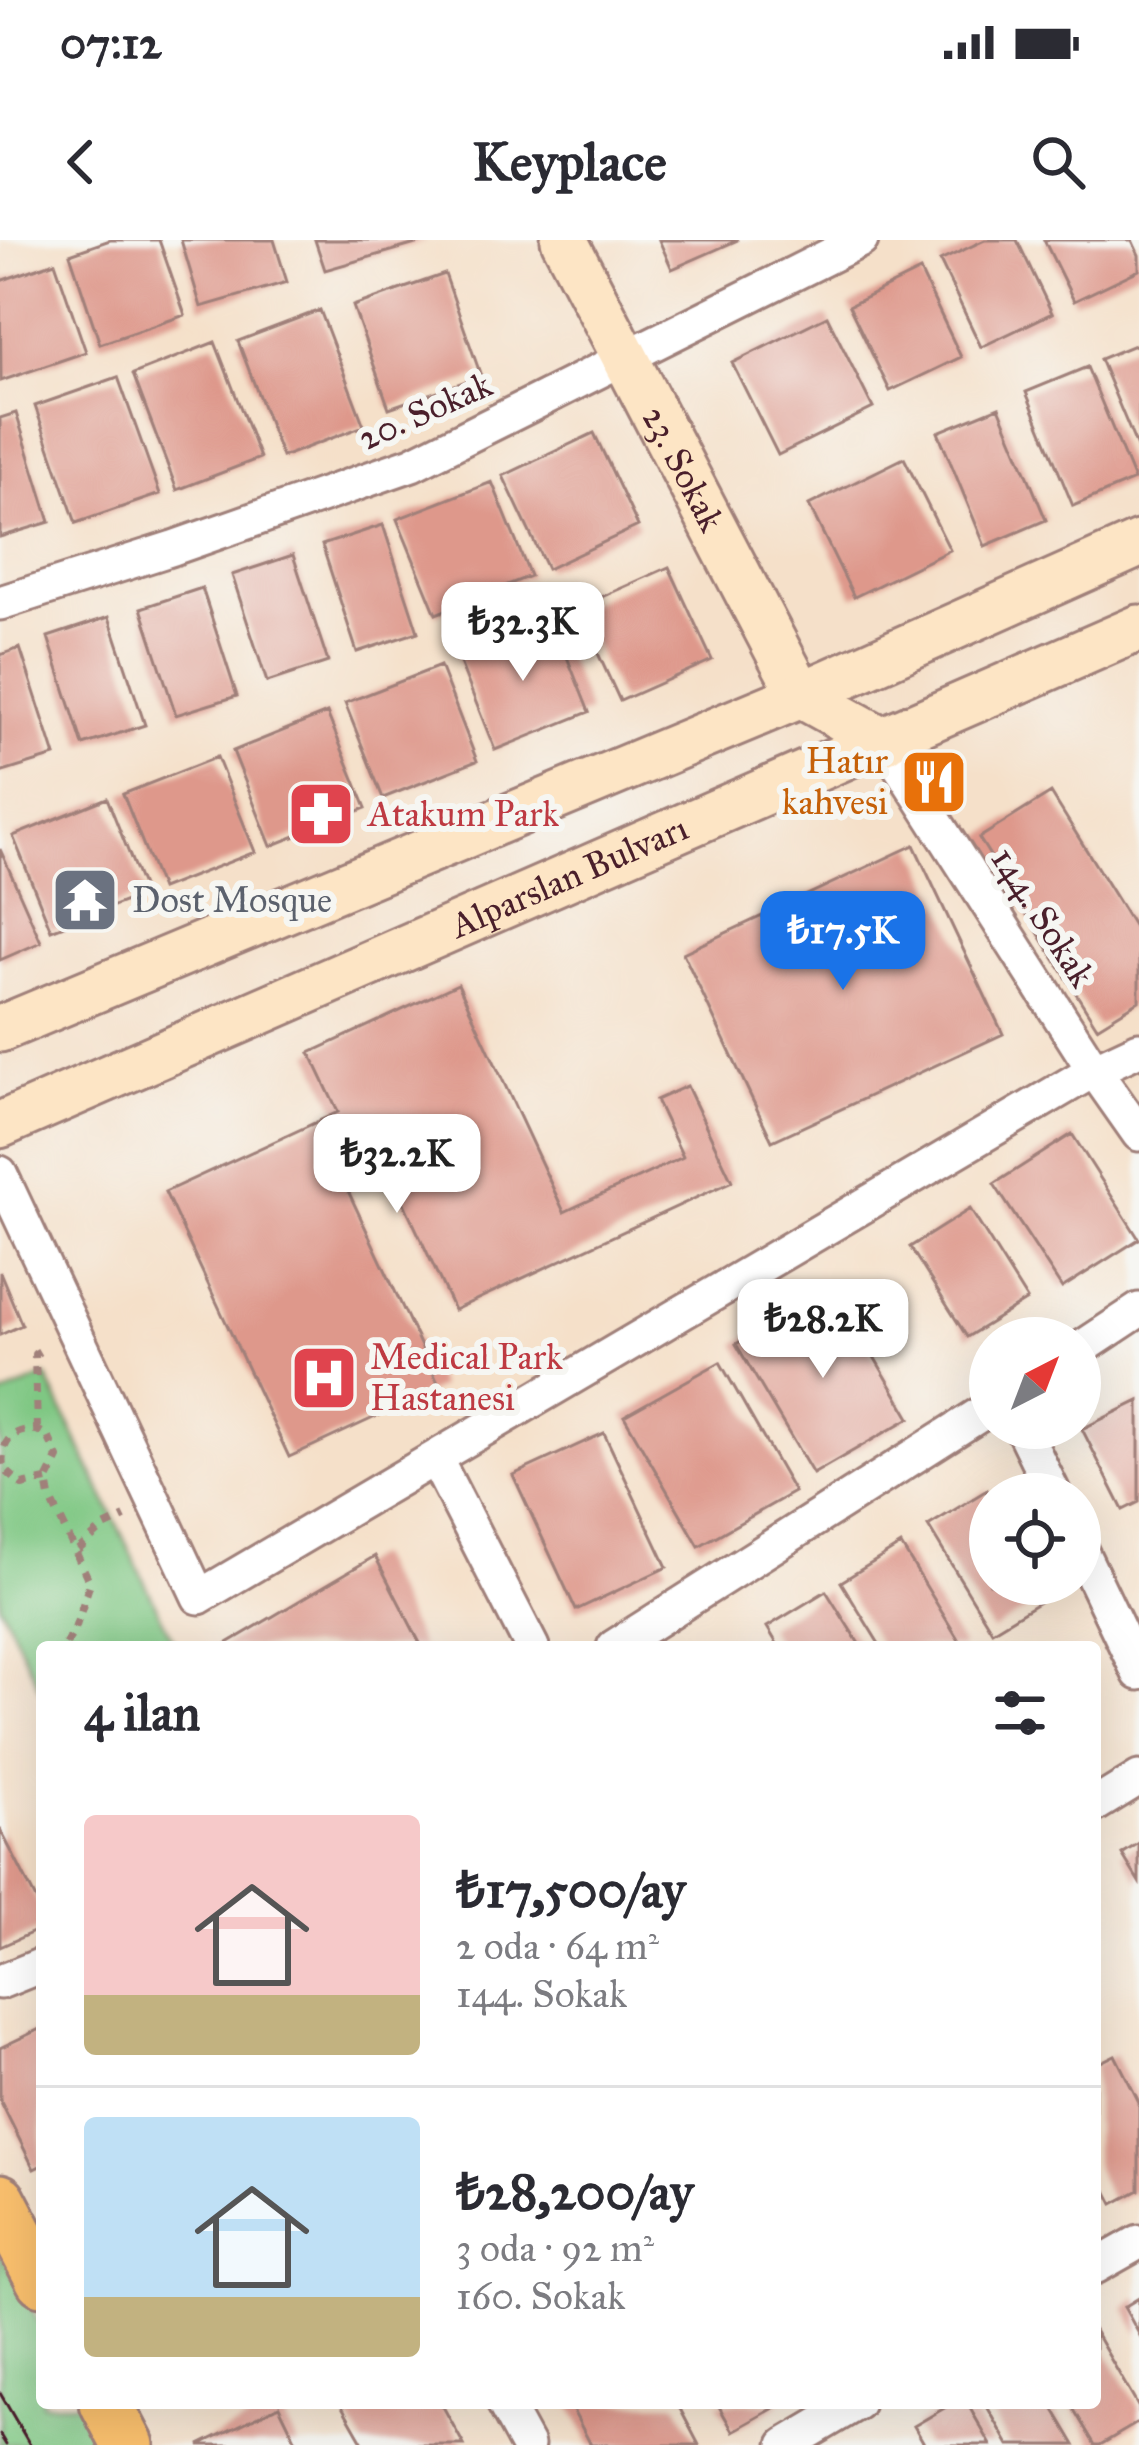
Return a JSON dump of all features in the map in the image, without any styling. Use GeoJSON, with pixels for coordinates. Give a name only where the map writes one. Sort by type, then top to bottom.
{"type":"FeatureCollection","features":[{"type":"Feature","properties":{"kind":"main road","name":"23. Sokak"},"geometry":{"type":"LineString","coordinates":[[564,240],[801,695]]}},
{"type":"Feature","properties":{"kind":"main road"},"geometry":{"type":"LineString","coordinates":[[0,1029],[801,695],[1139,544]]}},
{"type":"Feature","properties":{"kind":"main road","name":"Alparslan Bulvarı"},"geometry":{"type":"LineString","coordinates":[[0,1125],[1139,628]]}},
{"type":"Feature","properties":{"kind":"main road"},"geometry":{"type":"LineString","coordinates":[[801,695],[884,740]]}},
{"type":"Feature","properties":{"kind":"main road"},"geometry":{"type":"LineString","coordinates":[[0,2200],[36,2269]]}},
{"type":"Feature","properties":{"kind":"main road"},"geometry":{"type":"LineString","coordinates":[[109,2409],[128,2445]]}},
{"type":"Feature","properties":{"kind":"street","name":"20. Sokak"},"geometry":{"type":"LineString","coordinates":[[0,603],[412,464],[626,359],[798,255],[861,240]]}},
{"type":"Feature","properties":{"kind":"street","name":"144. Sokak"},"geometry":{"type":"LineString","coordinates":[[884,740],[1139,1134]]}},
{"type":"Feature","properties":{"kind":"street"},"geometry":{"type":"LineString","coordinates":[[0,1173],[200,1597],[1094,1070],[1139,1049]]}},
{"type":"Feature","properties":{"kind":"street"},"geometry":{"type":"LineString","coordinates":[[1101,1335],[1139,1310]]}},
{"type":"Feature","properties":{"kind":"street"},"geometry":{"type":"LineString","coordinates":[[623,1641],[969,1421]]}},
{"type":"Feature","properties":{"kind":"street"},"geometry":{"type":"LineString","coordinates":[[435,1458],[529,1641]]}},
{"type":"Feature","properties":{"kind":"street"},"geometry":{"type":"LineString","coordinates":[[1101,1593],[1139,1673]]}},
{"type":"Feature","properties":{"kind":"street"},"geometry":{"type":"LineString","coordinates":[[1101,1801],[1139,1778]]}},
{"type":"Feature","properties":{"kind":"street"},"geometry":{"type":"LineString","coordinates":[[0,1982],[36,1967]]}},
{"type":"Feature","properties":{"kind":"street"},"geometry":{"type":"LineString","coordinates":[[1101,2264],[1139,2242]]}},
{"type":"Feature","properties":{"kind":"street"},"geometry":{"type":"LineString","coordinates":[[507,2409],[527,2445]]}},
{"type":"Feature","properties":{"kind":"street"},"geometry":{"type":"LineString","coordinates":[[786,2445],[847,2409]]}},
{"type":"Feature","properties":{"kind":"path"},"geometry":{"type":"LineString","coordinates":[[37,1430],[34,1354],[75,1333]]}},
{"type":"Feature","properties":{"kind":"path"},"geometry":{"type":"LineString","coordinates":[[46,1480],[22,1485],[3,1468],[5,1443],[13,1434],[37,1430],[48,1436],[58,1458],[46,1480],[90,1583],[68,1641]]}},
{"type":"Feature","properties":{"kind":"path"},"geometry":{"type":"LineString","coordinates":[[78,1550],[104,1527],[154,1503]]}},
{"type":"Feature","properties":{"kind":"green space"},"geometry":{"type":"Polygon","coordinates":[[[46,1376],[173,1641],[36,1641],[36,1681],[0,1604],[0,1397],[46,1376]]]}},
{"type":"Feature","properties":{"kind":"green space"},"geometry":{"type":"Polygon","coordinates":[[[0,2250],[36,2317],[36,2409],[86,2409],[105,2445],[0,2445],[0,2250]]]}},
{"type":"Feature","properties":{"kind":"building"},"geometry":{"type":"Polygon","coordinates":[[[110,240],[159,240],[185,315],[100,344],[70,254],[110,240]]]}},
{"type":"Feature","properties":{"kind":"building"},"geometry":{"type":"Polygon","coordinates":[[[181,240],[274,240],[287,282],[201,307],[181,240]]]}},
{"type":"Feature","properties":{"kind":"building"},"geometry":{"type":"Polygon","coordinates":[[[315,240],[426,240],[426,241],[325,270],[315,240]]]}},
{"type":"Feature","properties":{"kind":"building"},"geometry":{"type":"Polygon","coordinates":[[[659,240],[738,240],[672,269],[659,240]]]}},
{"type":"Feature","properties":{"kind":"building"},"geometry":{"type":"Polygon","coordinates":[[[985,240],[1017,240],[1052,313],[981,347],[940,261],[985,240]]]}},
{"type":"Feature","properties":{"kind":"building"},"geometry":{"type":"Polygon","coordinates":[[[1044,240],[1132,240],[1139,270],[1074,301],[1044,240]]]}},
{"type":"Feature","properties":{"kind":"building"},"geometry":{"type":"Polygon","coordinates":[[[55,262],[86,352],[1,381],[0,281],[55,262]]]}},
{"type":"Feature","properties":{"kind":"building"},"geometry":{"type":"Polygon","coordinates":[[[920,271],[961,357],[890,391],[849,306],[920,271]]]}},
{"type":"Feature","properties":{"kind":"building"},"geometry":{"type":"Polygon","coordinates":[[[445,274],[481,376],[389,408],[353,306],[445,274]]]}},
{"type":"Feature","properties":{"kind":"building"},"geometry":{"type":"Polygon","coordinates":[[[320,310],[364,426],[282,457],[238,341],[320,310]]]}},
{"type":"Feature","properties":{"kind":"building"},"geometry":{"type":"Polygon","coordinates":[[[827,316],[873,408],[778,455],[732,363],[827,316]]]}},
{"type":"Feature","properties":{"kind":"building"},"geometry":{"type":"Polygon","coordinates":[[[215,342],[260,458],[177,490],[133,374],[215,342]]]}},
{"type":"Feature","properties":{"kind":"building"},"geometry":{"type":"Polygon","coordinates":[[[1139,343],[1139,452],[1100,359],[1139,343]]]}},
{"type":"Feature","properties":{"kind":"building"},"geometry":{"type":"Polygon","coordinates":[[[1087,367],[1134,480],[1073,506],[1026,392],[1087,367]]]}},
{"type":"Feature","properties":{"kind":"building"},"geometry":{"type":"Polygon","coordinates":[[[118,377],[160,494],[76,523],[35,406],[118,377]]]}},
{"type":"Feature","properties":{"kind":"building"},"geometry":{"type":"Polygon","coordinates":[[[999,407],[1046,520],[985,546],[938,432],[999,407]]]}},
{"type":"Feature","properties":{"kind":"building"},"geometry":{"type":"Polygon","coordinates":[[[16,413],[50,522],[0,537],[0,418],[16,413]]]}},
{"type":"Feature","properties":{"kind":"building"},"geometry":{"type":"Polygon","coordinates":[[[594,433],[638,526],[547,569],[503,476],[594,433]]]}},
{"type":"Feature","properties":{"kind":"building"},"geometry":{"type":"Polygon","coordinates":[[[904,458],[950,550],[854,597],[809,505],[904,458]]]}},
{"type":"Feature","properties":{"kind":"building"},"geometry":{"type":"Polygon","coordinates":[[[492,482],[530,576],[436,614],[397,519],[492,482]]]}},
{"type":"Feature","properties":{"kind":"building"},"geometry":{"type":"Polygon","coordinates":[[[383,525],[418,632],[357,652],[322,545],[383,525]]]}},
{"type":"Feature","properties":{"kind":"building"},"geometry":{"type":"Polygon","coordinates":[[[293,555],[328,662],[267,682],[232,575],[293,555]]]}},
{"type":"Feature","properties":{"kind":"building"},"geometry":{"type":"Polygon","coordinates":[[[669,567],[712,660],[620,701],[577,608],[669,567]]]}},
{"type":"Feature","properties":{"kind":"building"},"geometry":{"type":"Polygon","coordinates":[[[202,588],[237,696],[176,715],[141,608],[202,588]]]}},
{"type":"Feature","properties":{"kind":"building"},"geometry":{"type":"Polygon","coordinates":[[[109,617],[145,725],[83,745],[48,637],[109,617]]]}},
{"type":"Feature","properties":{"kind":"building"},"geometry":{"type":"Polygon","coordinates":[[[551,617],[589,712],[495,750],[457,655],[551,617]]]}},
{"type":"Feature","properties":{"kind":"building"},"geometry":{"type":"Polygon","coordinates":[[[20,648],[55,756],[0,773],[0,655],[20,648]]]}},
{"type":"Feature","properties":{"kind":"building"},"geometry":{"type":"Polygon","coordinates":[[[440,666],[477,761],[383,798],[345,703],[440,666]]]}},
{"type":"Feature","properties":{"kind":"building"},"geometry":{"type":"Polygon","coordinates":[[[327,713],[366,808],[271,846],[233,751],[327,713]]]}},
{"type":"Feature","properties":{"kind":"building"},"geometry":{"type":"Polygon","coordinates":[[[217,757],[255,852],[161,889],[123,794],[217,757]]]}},
{"type":"Feature","properties":{"kind":"building"},"geometry":{"type":"Polygon","coordinates":[[[1051,793],[1139,935],[1139,1001],[1097,1027],[979,838],[1051,793]]]}},
{"type":"Feature","properties":{"kind":"building"},"geometry":{"type":"Polygon","coordinates":[[[107,798],[145,894],[51,930],[13,836],[107,798]]]}},
{"type":"Feature","properties":{"kind":"building"},"geometry":{"type":"Polygon","coordinates":[[[914,845],[1003,1034],[772,1141],[683,953],[914,845]]]}},
{"type":"Feature","properties":{"kind":"building"},"geometry":{"type":"Polygon","coordinates":[[[0,849],[41,942],[0,960],[0,849]]]}},
{"type":"Feature","properties":{"kind":"building"},"geometry":{"type":"Polygon","coordinates":[[[458,984],[564,1212],[683,1157],[656,1100],[687,1086],[732,1181],[454,1310],[382,1156],[341,1176],[440,1387],[289,1457],[165,1192],[338,1112],[310,1053],[458,984]]]}},
{"type":"Feature","properties":{"kind":"building"},"geometry":{"type":"Polygon","coordinates":[[[1072,1134],[1139,1239],[1062,1288],[994,1184],[1072,1134]]]}},
{"type":"Feature","properties":{"kind":"building"},"geometry":{"type":"Polygon","coordinates":[[[970,1209],[1027,1300],[999,1317],[969,1317],[967,1337],[910,1247],[970,1209]]]}},
{"type":"Feature","properties":{"kind":"building"},"geometry":{"type":"Polygon","coordinates":[[[0,1272],[22,1325],[0,1335],[0,1272]]]}},
{"type":"Feature","properties":{"kind":"building"},"geometry":{"type":"Polygon","coordinates":[[[833,1287],[910,1418],[813,1474],[736,1344],[833,1287]]]}},
{"type":"Feature","properties":{"kind":"building"},"geometry":{"type":"Polygon","coordinates":[[[720,1362],[794,1492],[699,1546],[624,1416],[720,1362]]]}},
{"type":"Feature","properties":{"kind":"building"},"geometry":{"type":"Polygon","coordinates":[[[1139,1401],[1139,1502],[1123,1510],[1092,1449],[1101,1449],[1101,1420],[1139,1401]]]}},
{"type":"Feature","properties":{"kind":"building"},"geometry":{"type":"Polygon","coordinates":[[[604,1433],[667,1567],[576,1610],[513,1475],[604,1433]]]}},
{"type":"Feature","properties":{"kind":"building"},"geometry":{"type":"Polygon","coordinates":[[[969,1501],[969,1593],[928,1526],[969,1501]]]}},
{"type":"Feature","properties":{"kind":"building"},"geometry":{"type":"Polygon","coordinates":[[[901,1545],[959,1641],[877,1641],[841,1582],[901,1545]]]}},
{"type":"Feature","properties":{"kind":"building"},"geometry":{"type":"Polygon","coordinates":[[[375,1556],[419,1641],[231,1641],[375,1556]]]}},
{"type":"Feature","properties":{"kind":"building"},"geometry":{"type":"Polygon","coordinates":[[[826,1591],[857,1641],[775,1641],[767,1627],[826,1591]]]}},
{"type":"Feature","properties":{"kind":"building"},"geometry":{"type":"Polygon","coordinates":[[[976,1605],[1035,1605],[992,1631],[976,1605]]]}},
{"type":"Feature","properties":{"kind":"building"},"geometry":{"type":"Polygon","coordinates":[[[0,1829],[36,1899],[36,1931],[0,1947],[0,1829]]]}},
{"type":"Feature","properties":{"kind":"building"},"geometry":{"type":"Polygon","coordinates":[[[1139,1843],[1139,1882],[1122,1854],[1139,1843]]]}},
{"type":"Feature","properties":{"kind":"building"},"geometry":{"type":"Polygon","coordinates":[[[36,2031],[34,2169],[0,2100],[0,2048],[36,2031]]]}},
{"type":"Feature","properties":{"kind":"building"},"geometry":{"type":"Polygon","coordinates":[[[1115,2055],[1139,2102],[1139,2190],[1113,2204],[1101,2181],[1101,2062],[1115,2055]]]}},
{"type":"Feature","properties":{"kind":"building"},"geometry":{"type":"Polygon","coordinates":[[[1139,2298],[1139,2334],[1124,2307],[1139,2298]]]}},
{"type":"Feature","properties":{"kind":"building"},"geometry":{"type":"Polygon","coordinates":[[[1101,2342],[1139,2408],[1139,2422],[1095,2445],[1074,2409],[1101,2409],[1101,2342]]]}},
{"type":"Feature","properties":{"kind":"building"},"geometry":{"type":"Polygon","coordinates":[[[280,2409],[298,2445],[199,2445],[280,2409]]]}},
{"type":"Feature","properties":{"kind":"building"},"geometry":{"type":"Polygon","coordinates":[[[343,2409],[444,2409],[464,2445],[364,2445],[343,2409]]]}},
{"type":"Feature","properties":{"kind":"building"},"geometry":{"type":"Polygon","coordinates":[[[572,2409],[680,2409],[699,2445],[591,2445],[572,2409]]]}},
{"type":"Feature","properties":{"kind":"building"},"geometry":{"type":"Polygon","coordinates":[[[720,2409],[772,2409],[733,2431],[720,2409]]]}},
{"type":"Feature","properties":{"kind":"building"},"geometry":{"type":"Polygon","coordinates":[[[943,2409],[970,2409],[991,2445],[925,2445],[914,2426],[943,2409]]]}},
{"type":"Feature","properties":{"kind":"building"},"geometry":{"type":"Polygon","coordinates":[[[988,2409],[1054,2409],[1075,2445],[1009,2445],[988,2409]]]}},
{"type":"Feature","properties":{"kind":"tram line"},"geometry":{"type":"LineString","coordinates":[[0,2393],[30,2445]]}},
{"type":"Feature","properties":{"kind":"tram line"},"geometry":{"type":"LineString","coordinates":[[0,2435],[6,2445]]}},
{"type":"Feature","properties":{"kind":"place","name":"Hatır kahvesi"},"geometry":{"type":"Point","coordinates":[934,782]}},
{"type":"Feature","properties":{"kind":"place","name":"Atakum Park"},"geometry":{"type":"Point","coordinates":[321,814]}},
{"type":"Feature","properties":{"kind":"place","name":"Dost Mosque"},"geometry":{"type":"Point","coordinates":[85,900]}},
{"type":"Feature","properties":{"kind":"place","name":"Medical Park Hastanesi"},"geometry":{"type":"Point","coordinates":[324,1378]}}]}
